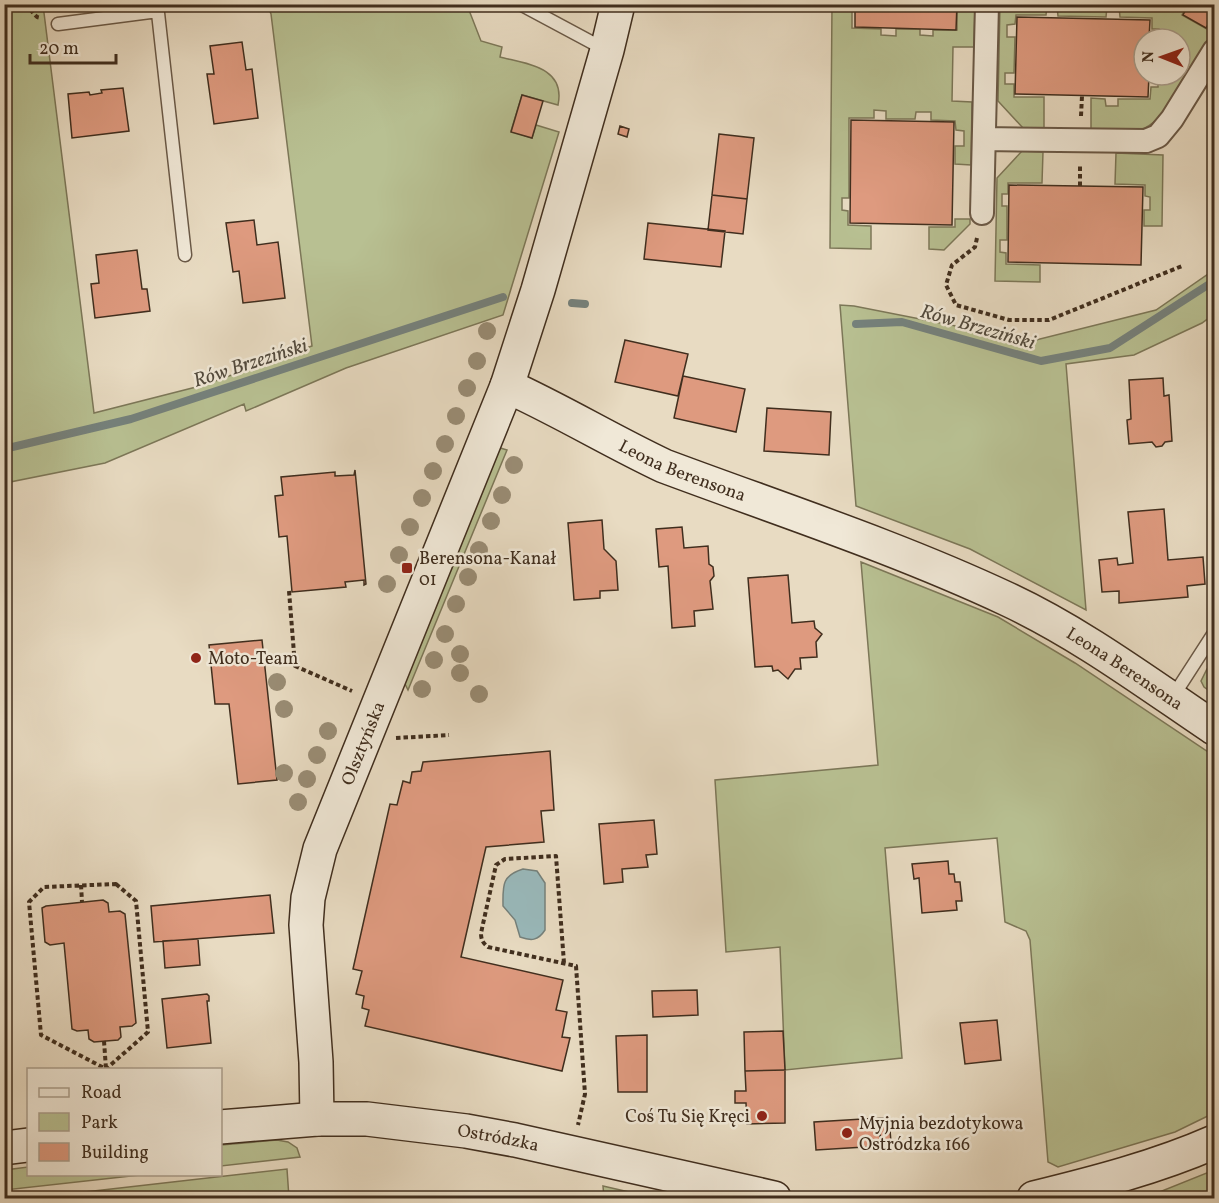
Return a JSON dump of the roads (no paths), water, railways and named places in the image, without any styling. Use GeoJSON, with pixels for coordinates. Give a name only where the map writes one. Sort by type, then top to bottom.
{"type":"FeatureCollection","features":[{"type":"Feature","properties":{"kind":"street"},"geometry":{"type":"LineString","coordinates":[[507,386],[538,290],[608,50],[618,4]]}},
{"type":"Feature","properties":{"kind":"street"},"geometry":{"type":"LineString","coordinates":[[982,213],[987,4]]}},
{"type":"Feature","properties":{"kind":"street"},"geometry":{"type":"LineString","coordinates":[[984,139],[1146,141],[1158,136],[1172,119],[1215,51]]}},
{"type":"Feature","properties":{"kind":"street","name":"Leona Berensona"},"geometry":{"type":"LineString","coordinates":[[507,386],[664,466],[930,565],[1008,599],[1075,636],[1215,728]]}},
{"type":"Feature","properties":{"kind":"street","name":"Olsztyńska"},"geometry":{"type":"LineString","coordinates":[[318,1119],[306,925],[313,874],[320,849],[507,386]]}},
{"type":"Feature","properties":{"kind":"street","name":"Ostródzka"},"geometry":{"type":"LineString","coordinates":[[222,1127],[318,1119],[367,1119],[466,1131],[516,1140],[774,1198]]}},
{"type":"Feature","properties":{"kind":"street"},"geometry":{"type":"LineString","coordinates":[[1034,1198],[1082,1186],[1215,1142]]}},
{"type":"Feature","properties":{"kind":"street"},"geometry":{"type":"LineString","coordinates":[[4,1148],[27,1145]]}},
{"type":"Feature","properties":{"kind":"lane"},"geometry":{"type":"LineString","coordinates":[[520,4],[608,50]]}},
{"type":"Feature","properties":{"kind":"lane"},"geometry":{"type":"LineString","coordinates":[[58,24],[157,8],[185,255]]}},
{"type":"Feature","properties":{"kind":"lane"},"geometry":{"type":"LineString","coordinates":[[1171,699],[1215,633]]}},
{"type":"Feature","properties":{"kind":"water"},"geometry":{"type":"Polygon","coordinates":[[[523,869],[537,871],[545,883],[545,930],[534,939],[520,937],[515,920],[503,906],[503,893],[507,879],[523,869]]]}},
{"type":"Feature","properties":{"kind":"waterway","name":"Rów Brzeziński"},"geometry":{"type":"LineString","coordinates":[[856,324],[902,322],[1041,361],[1110,348],[1214,281]]}},
{"type":"Feature","properties":{"kind":"waterway","name":"Rów Brzeziński"},"geometry":{"type":"LineString","coordinates":[[4,449],[131,419],[503,297]]}},
{"type":"Feature","properties":{"kind":"waterway","name":"Rów Brzeziński"},"geometry":{"type":"LineString","coordinates":[[572,303],[585,304]]}},
{"type":"Feature","properties":{"kind":"place","name":"Berensona-Kanał 01"},"geometry":{"type":"Point","coordinates":[407,568]}},
{"type":"Feature","properties":{"kind":"place","name":"Moto-Team"},"geometry":{"type":"Point","coordinates":[196,658]}},
{"type":"Feature","properties":{"kind":"place","name":"Coś Tu Się Kręci"},"geometry":{"type":"Point","coordinates":[762,1116]}},
{"type":"Feature","properties":{"kind":"place","name":"Myjnia bezdotykowa Ostródzka 166"},"geometry":{"type":"Point","coordinates":[847,1133]}}]}
